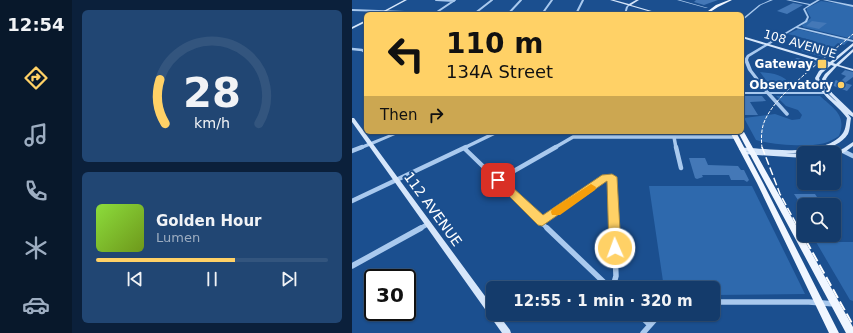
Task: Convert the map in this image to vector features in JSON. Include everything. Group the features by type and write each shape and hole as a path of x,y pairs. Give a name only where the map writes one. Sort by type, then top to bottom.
{"main road":[{"path":"384,12 406,0"},
{"path":"611,0 654,12"},
{"path":"615,0 658,12"},
{"path":"629,5 638,0"},
{"path":"702,12 707,8 724,0"},
{"path":"708,12 731,0"},
{"path":"353,27 364,22"},
{"name":"108 AVENUE","path":"744,38 853,68"},
{"path":"748,151 810,152 828,149 844,143 851,135 850,122 846,114 826,92 817,78 820,72 853,42"},
{"path":"853,50 824,77 826,92 853,116"},
{"name":"112 AVENUE","path":"352,119 486,304"},
{"path":"742,134 748,151 834,333"},
{"path":"734,135 748,151 851,333"},
{"path":"843,151 853,144"},
{"path":"748,151 797,155"},
{"name":"112 AVENUE","path":"498,321 507,333"}],"street":[{"path":"436,0 455,0"},
{"path":"437,12 455,0"},
{"path":"477,12 492,0"},
{"path":"510,12 521,0"},
{"path":"543,12 552,0"},
{"path":"577,12 583,0"},
{"path":"678,0 707,8"},
{"path":"744,18 760,5 772,0"},
{"path":"787,0 810,5"},
{"path":"787,114 766,91 750,70 746,60 748,56 807,19 808,16 804,9 819,0"},
{"path":"824,0 853,5"},
{"path":"626,12 629,5"},
{"path":"352,10 384,12"},
{"path":"796,27 853,42"},
{"path":"352,49 364,52"},
{"path":"744,89 826,92"},
{"path":"744,93 766,91"},
{"path":"352,151 395,134"},
{"path":"352,201 493,134"},
{"path":"498,180 574,134 642,137 734,135"},
{"path":"674,137 681,168"},
{"path":"464,148 603,281"},
{"path":"843,151 853,156"},
{"path":"542,222 605,178 612,177 616,276 615,281"},
{"path":"352,266 428,224"},
{"path":"720,302 835,304"},
{"path":"646,321 650,325"},
{"path":"643,333 654,321"}],"shaded area":[{"path":"821,1 853,6 853,39 803,27 802,25 811,18 807,8"},
{"path":"798,29 848,41 844,45 838,43 823,57 801,51 814,41 788,34"},
{"path":"760,72 781,76 791,85 770,86"},
{"path":"776,96 820,96 838,113 841,123 839,136 828,142 813,145 782,144 756,140 744,118 775,114 792,120 800,119 802,115 798,110 786,106"},
{"path":"649,186 752,186 805,294 720,295 720,281 663,281"},
{"path":"816,242 853,242 853,301 850,300"}],"building":[{"path":"696,0 718,0 704,5 694,2"},
{"path":"793,3 803,5 787,14 777,11"},
{"path":"812,21 827,23 819,29 806,26"},
{"path":"797,58 816,63 805,70 797,69 793,65 797,62 793,60"},
{"path":"845,70 853,72 853,77 845,83 852,85 847,91 831,85 836,80 840,82 846,76 841,74"},
{"path":"744,96 762,96 766,101 750,102 758,115 745,115"},
{"path":"689,158 705,158 708,165 738,166 741,170 744,170 749,180 747,182 744,180 731,180 729,175 702,175 703,177 697,179 695,178"},
{"path":"794,194 815,194 818,198 797,198"}],"railway":[{"path":"762,147 763,125 772,108 793,85 853,34"},
{"path":"762,147 780,194 797,225"},
{"path":"807,242 853,325"}],"slow traffic":[{"path":"556,212 591,187"}],"place":[{"name":"Gateway","path":"822,64"},
{"name":"Observatory","path":"841,85"}],"route":[{"path":"498,180 542,222 605,178 612,177 615,248"}]}
